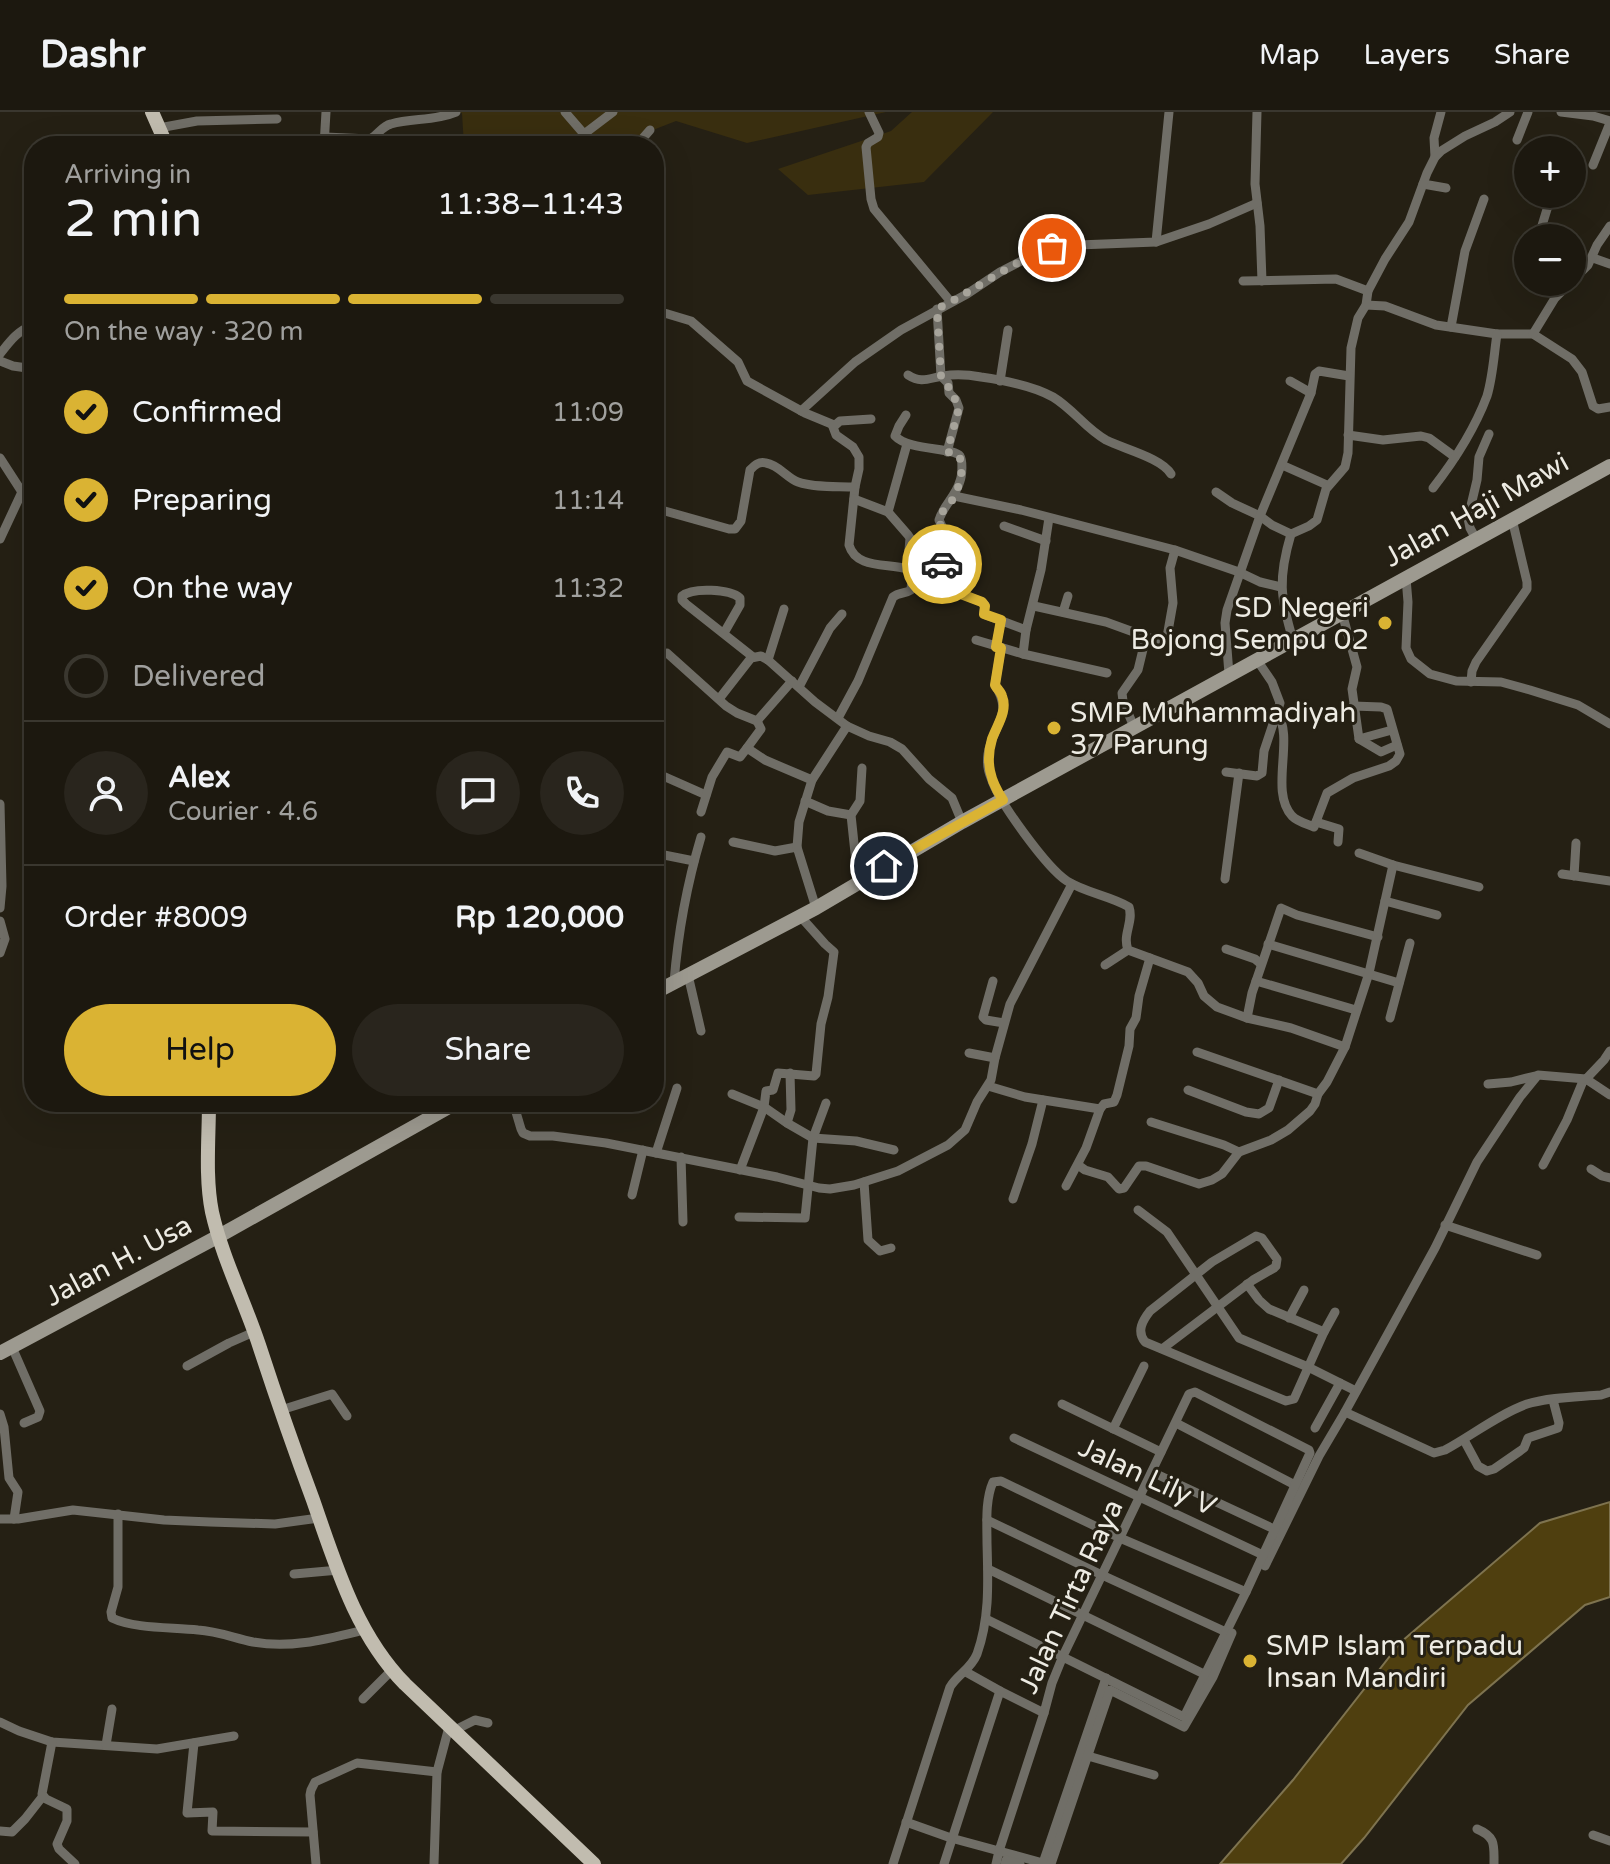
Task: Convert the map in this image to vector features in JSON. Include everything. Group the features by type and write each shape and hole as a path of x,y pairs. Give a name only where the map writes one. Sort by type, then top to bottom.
{"main road":[{"path":"152,112 163,136"},
{"path":"209,1112 209,1188 219,1236 319,1518 364,1630 392,1670 594,1864"}],"street":[{"path":"324,136 326,112"},
{"path":"376,136 390,124 456,112"},
{"path":"565,112 585,134 613,112"},
{"path":"869,112 879,133 866,147 874,209 951,302"},
{"path":"1156,242 1169,112"},
{"path":"1257,112 1257,203 1262,281"},
{"path":"1435,157 1434,138 1441,112"},
{"path":"1293,640 1281,587 1285,553 1291,534 1317,520 1327,485 1345,467 1351,348 1368,291 1409,222 1435,157 1465,136 1510,112"},
{"path":"1519,136 1528,112"},
{"path":"1561,112 1593,116 1610,122 1593,165"},
{"path":"159,128 197,121 277,119"},
{"path":"645,136 650,130"},
{"path":"1423,184 1446,188"},
{"path":"1451,327 1465,251 1484,199"},
{"path":"801,411 855,362 901,330 1037,253 1052,248 1156,242 1257,203"},
{"path":"1586,266 1610,226"},
{"path":"1593,258 1610,264"},
{"path":"1243,281 1336,279 1368,291"},
{"path":"1533,334 1557,296"},
{"path":"1366,305 1385,306 1429,324 1497,334 1533,334 1572,359 1582,372 1593,406 1598,409 1610,407"},
{"path":"937,309 941,376 948,383 949,393 959,408 947,452"},
{"path":"664,313 691,321 738,362 747,381 801,411 834,425"},
{"path":"0,354 24,329"},
{"path":"1000,381 1008,330"},
{"path":"1433,488 1455,457 1487,394 1497,334"},
{"path":"0,361 24,368"},
{"path":"1229,674 1226,616 1239,572 1311,393 1315,374 1318,371 1349,376"},
{"path":"908,375 920,381 941,376 978,376 1039,391 1053,397 1093,432 1164,465 1171,474"},
{"path":"1290,381 1311,393"},
{"path":"906,415 895,436 898,440 958,454 961,460 961,478 939,523 949,547 937,585"},
{"path":"834,425 840,421 871,419"},
{"path":"834,425 836,435 853,447 859,457 849,545 851,553 860,560 908,570 982,602 984,614 1026,630"},
{"path":"1476,539 1468,518 1479,457 1489,434"},
{"path":"1348,435 1383,440 1421,436 1429,438 1455,457"},
{"path":"888,512 907,444"},
{"path":"0,458 22,492 0,539"},
{"path":"664,511 735,529 741,521 750,470 755,464 763,462 804,484 855,487"},
{"path":"1282,465 1327,485"},
{"name":"Jalan Haji Mawi","path":"664,988 816,908 962,822 1610,466"},
{"path":"1216,492 1291,534"},
{"path":"954,496 1175,550 1281,587"},
{"path":"838,718 858,681 893,597 911,590 912,577 908,570 910,538 888,512 854,499"},
{"path":"1023,654 1049,518"},
{"path":"1471,682 1476,662 1527,589 1512,519"},
{"path":"1004,526 1046,541"},
{"path":"1034,606 1106,622 1163,640 1168,635 1173,603 1170,568 1175,550"},
{"path":"1406,578 1405,643 1415,663 1430,674 1456,681 1501,682 1530,690 1578,705 1610,724"},
{"path":"724,633 740,605 738,595 690,591 682,596 686,604 753,657"},
{"path":"1063,612 1068,596"},
{"path":"768,660 784,609"},
{"path":"1342,613 1357,667 1352,689 1359,739 1381,752 1397,745"},
{"path":"757,721 796,684 842,614"},
{"path":"1001,620 995,685 1002,696 1004,711 988,756 991,779 1057,874 1072,884 1129,907 1131,918 1125,939 1128,950"},
{"path":"1134,727 1122,693 1138,670 1146,637"},
{"path":"976,640 1107,673"},
{"path":"667,653 737,713 757,721 761,729 740,757 727,752 712,777 701,812"},
{"path":"719,699 753,657 761,656 847,726 902,749 929,779 952,798 962,822"},
{"path":"1226,772 1260,775 1264,751 1280,703 1272,682 1257,660"},
{"path":"1277,712 1283,725 1283,792 1288,809 1296,819 1314,827 1327,793 1353,778 1389,766 1400,753 1388,711 1384,708 1353,706"},
{"path":"816,908 797,847 799,822 812,780 847,726"},
{"path":"1359,739 1392,730"},
{"path":"747,748 765,760 812,780"},
{"path":"858,881 851,815 860,801 862,768"},
{"path":"1225,879 1239,773"},
{"path":"664,776 706,795"},
{"path":"805,801 828,811 851,815"},
{"path":"0,804 0,908"},
{"path":"1316,822 1339,829 1338,842"},
{"path":"674,982 680,929 701,837"},
{"path":"733,842 775,851 797,847"},
{"path":"1574,876 1576,843"},
{"path":"1359,853 1479,887"},
{"path":"664,855 694,861"},
{"path":"1078,1165 1108,1177 1119,1189 1124,1188 1139,1166 1199,1184 1222,1174 1239,1152 1271,1140 1310,1111 1345,1047 1369,973 1393,865"},
{"path":"1562,874 1610,881"},
{"path":"516,1112 523,1133 530,1136 606,1143 777,1177 807,1186 830,1189 864,1182 906,1167 956,1140 965,1130 993,1073 1010,1004 1072,884"},
{"path":"1385,901 1437,915"},
{"path":"1247,1018 1261,964 1281,908 1378,937"},
{"path":"740,1170 764,1107 766,1091 773,1090 778,1073 816,1074 821,1024 835,958 834,952 800,916"},
{"path":"0,921 5,939 0,953"},
{"path":"1390,1018 1410,943"},
{"path":"1268,944 1399,983"},
{"path":"1226,949 1261,964"},
{"path":"1128,950 1188,972 1204,996 1217,1007 1345,1047"},
{"path":"1105,965 1128,950"},
{"path":"1066,1186 1078,1165 1100,1109 1104,1104 1114,1102 1117,1095 1130,1029 1136,1018 1140,988 1150,958"},
{"path":"688,975 701,1031"},
{"path":"993,981 983,1017 1004,1023"},
{"path":"1256,981 1356,1010"},
{"path":"1197,1052 1318,1094"},
{"path":"969,1053 995,1058"},
{"path":"1543,1165 1567,1120 1581,1083 1608,1058"},
{"path":"787,1123 791,1110 790,1073"},
{"path":"1051,1864 1110,1690 1184,1727 1213,1677 1301,1489 1435,1248 1477,1162 1538,1075"},
{"path":"1488,1084 1538,1075 1586,1079 1610,1095"},
{"path":"1188,1090 1259,1114 1269,1108 1279,1080"},
{"path":"988,1086 1043,1100 1100,1109"},
{"path":"656,1153 677,1088"},
{"path":"732,1094 764,1107 813,1138 856,1141 894,1150"},
{"path":"1013,1199 1043,1100"},
{"path":"739,1217 804,1218 813,1138 826,1103"},
{"path":"219,1236 440,1112"},
{"path":"1151,1122 1239,1152"},
{"path":"632,1195 643,1150"},
{"path":"681,1157 683,1222"},
{"path":"1591,1169 1610,1178"},
{"path":"864,1182 868,1240 880,1251 891,1248"},
{"path":"1138,1210 1167,1232 1239,1338 1356,1391"},
{"path":"1445,1225 1537,1255"},
{"name":"Jalan H. Usa","path":"6,1350 219,1236"},
{"path":"1162,1349 1247,1284 1276,1266 1277,1259 1259,1236 1251,1237 1212,1262 1150,1311 1141,1325 1141,1337 1145,1342 1286,1401 1294,1399 1335,1312"},
{"path":"1247,1284 1265,1306 1324,1332"},
{"path":"1289,1318 1304,1290"},
{"path":"187,1366 254,1332"},
{"path":"6,1350 40,1411 38,1417 24,1423"},
{"path":"1113,1429 1144,1366"},
{"path":"1315,1428 1340,1383"},
{"name":"Jalan Tirta Raya","path":"944,1864 1000,1691 1044,1713 1063,1656 1189,1394 1195,1392 1309,1450 1295,1485"},
{"path":"1345,1412 1434,1453 1464,1440 1509,1412 1535,1402 1610,1392"},
{"path":"281,1410 332,1394 347,1416"},
{"path":"1464,1440 1478,1466 1487,1471 1494,1469 1524,1448 1528,1438 1558,1428 1553,1400"},
{"path":"1062,1404 1161,1452"},
{"path":"0,1414 9,1478 18,1492 14,1519"},
{"path":"986,1619 1184,1717 1295,1485 1176,1423"},
{"name":"Jalan Lily V","path":"1014,1438 1263,1555"},
{"path":"1152,1472 1274,1529"},
{"path":"893,1864 950,1687 966,1672 976,1656 986,1619 987,1520 994,1481 999,1480 1120,1538 1246,1592"},
{"path":"0,1519 73,1510 164,1520 275,1524 319,1518"},
{"path":"118,1514 118,1587 111,1612 116,1621 203,1630 255,1642 289,1645 364,1630"},
{"path":"987,1520 1226,1632"},
{"path":"988,1569 1204,1674"},
{"path":"294,1574 339,1570"},
{"path":"363,1699 392,1670"},
{"path":"966,1672 1000,1691"},
{"path":"906,1822 951,1838 1043,1863 1106,1678"},
{"path":"106,1745 112,1709"},
{"path":"996,1864 1044,1713"},
{"path":"434,1864 437,1772 451,1729 475,1720 488,1723"},
{"path":"0,1722 52,1742 157,1749 234,1736"},
{"path":"0,1831 12,1832 43,1796 52,1742"},
{"path":"194,1743 187,1813 213,1812 212,1831 313,1832"},
{"path":"1088,1756 1154,1775"},
{"path":"316,1864 311,1790 315,1782 357,1763 437,1772"},
{"path":"43,1796 67,1809 67,1821 57,1844 75,1864"},
{"path":"1477,1829 1486,1832 1493,1841 1494,1864"},
{"path":"1593,1835 1610,1841"},
{"path":"1005,1864 1006,1860 1020,1864"}],"shaded area":[{"path":"458,112 886,112 747,143 676,121 638,136 463,136 462,113"},
{"path":"912,112 993,112 924,182 808,195 778,169 891,131"},
{"path":"1610,1502 1610,1597 1585,1605 1468,1705 1341,1864 1220,1864 1293,1780 1401,1642 1540,1523"}],"way so far":[{"path":"942,564 949,541 939,523 941,513 954,496 960,480 961,460 958,454 947,452 959,408 949,393 948,383 941,376 937,309 1000,272 1052,248"}],"place":[{"name":"SD Negeri Bojong Sempu 02","path":"1385,623"},
{"name":"SMP Muhammadiyah 37 Parung","path":"1054,728"},
{"name":"SMP Islam Terpadu Insan Mandiri","path":"1250,1661"}],"route":[{"path":"884,866 1003,800 991,779 988,756 1004,711 1002,696 995,685 1001,648 996,647 1001,620 984,614 982,602 937,585 942,564"}]}
